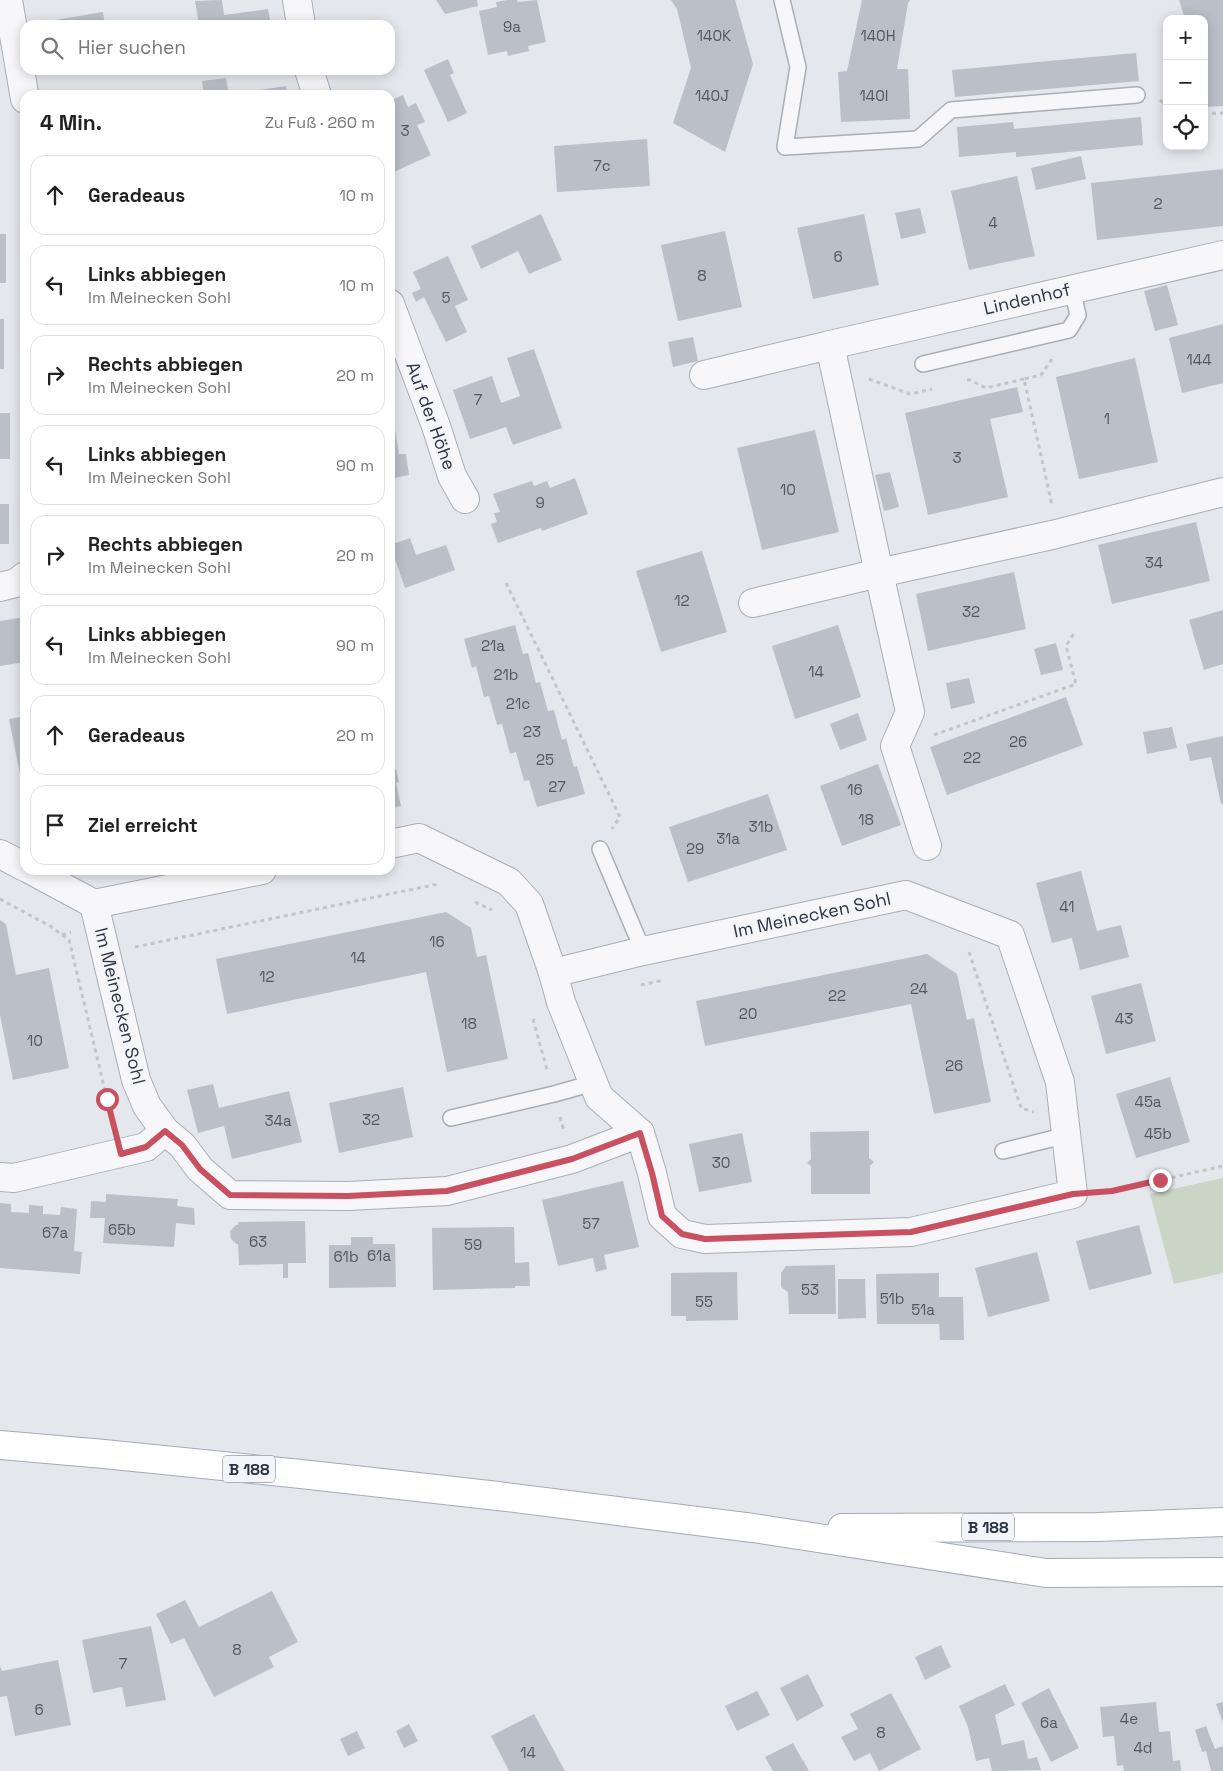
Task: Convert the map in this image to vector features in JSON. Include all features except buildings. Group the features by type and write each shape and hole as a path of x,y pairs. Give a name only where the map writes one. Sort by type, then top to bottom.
{"main road":[{"name":"B 188","path":"0,1445 301,1474 752,1528 1046,1572 1223,1572"},
{"name":"B 188","path":"752,1528 1098,1527 1223,1522"}],"street":[{"path":"8,0 20,70"},
{"path":"297,0 300,20"},
{"path":"21,75 23,90"},
{"path":"311,75 315,90"},
{"name":"Lindenhof","path":"704,375 1223,255"},
{"name":"Auf der Höhe","path":"395,317 436,426 452,476 465,499"},
{"path":"830,345 910,712 894,746 927,846"},
{"path":"753,603 879,573 1055,539 1223,492"},
{"path":"0,587 16,583 20,580"},
{"path":"395,843 419,838 508,882 529,904 561,1002 599,1097 640,1133 662,1216 682,1234 705,1239 911,1232 1073,1194"},
{"path":"0,854 20,864"},
{"name":"Im Meinecken Sohl","path":"39,875 94,904 237,875"},
{"name":"Im Meinecken Sohl","path":"553,973 643,951 906,895 1010,935 1060,1082 1073,1194"},
{"name":"Im Meinecken Sohl","path":"94,904 136,1080 147,1106 165,1131 182,1145 200,1169 230,1195 348,1196 447,1191 572,1159 640,1133"},
{"path":"0,1177 14,1178 121,1154 146,1147 165,1131"}],"lane":[{"path":"782,0 798,68 785,147 918,139 951,110 1137,95"},
{"path":"923,364 1069,330 1078,315 1072,289"},
{"path":"600,849 643,951"},
{"path":"451,1118 593,1083"},
{"path":"1003,1151 1066,1129"}],"path":[{"path":"1208,114 1223,113"},
{"path":"1055,539 1024,379 1041,376 1069,330"},
{"path":"506,584 620,817 600,849"},
{"path":"895,748 1076,684 1066,646 1074,633"},
{"path":"62,934 77,930 105,949 119,950 438,884 447,888"},
{"path":"0,899 50,926 69,940 121,1154"},
{"path":"472,900 497,913"},
{"path":"968,948 1021,1108 1066,1129"},
{"path":"639,986 668,979"},
{"path":"561,1002 530,1008 572,1159"},
{"path":"1073,1194 1112,1191 1223,1166"}],"green space":[{"path":"1223,1178 1223,1273 1174,1284 1150,1194"}],"route":[{"path":"107,1099 121,1154 146,1147 165,1131 182,1145 200,1169 230,1195 348,1196 447,1191 572,1159 640,1133 662,1216 682,1234 705,1239 911,1232 1073,1194 1112,1191 1160,1180"}]}
